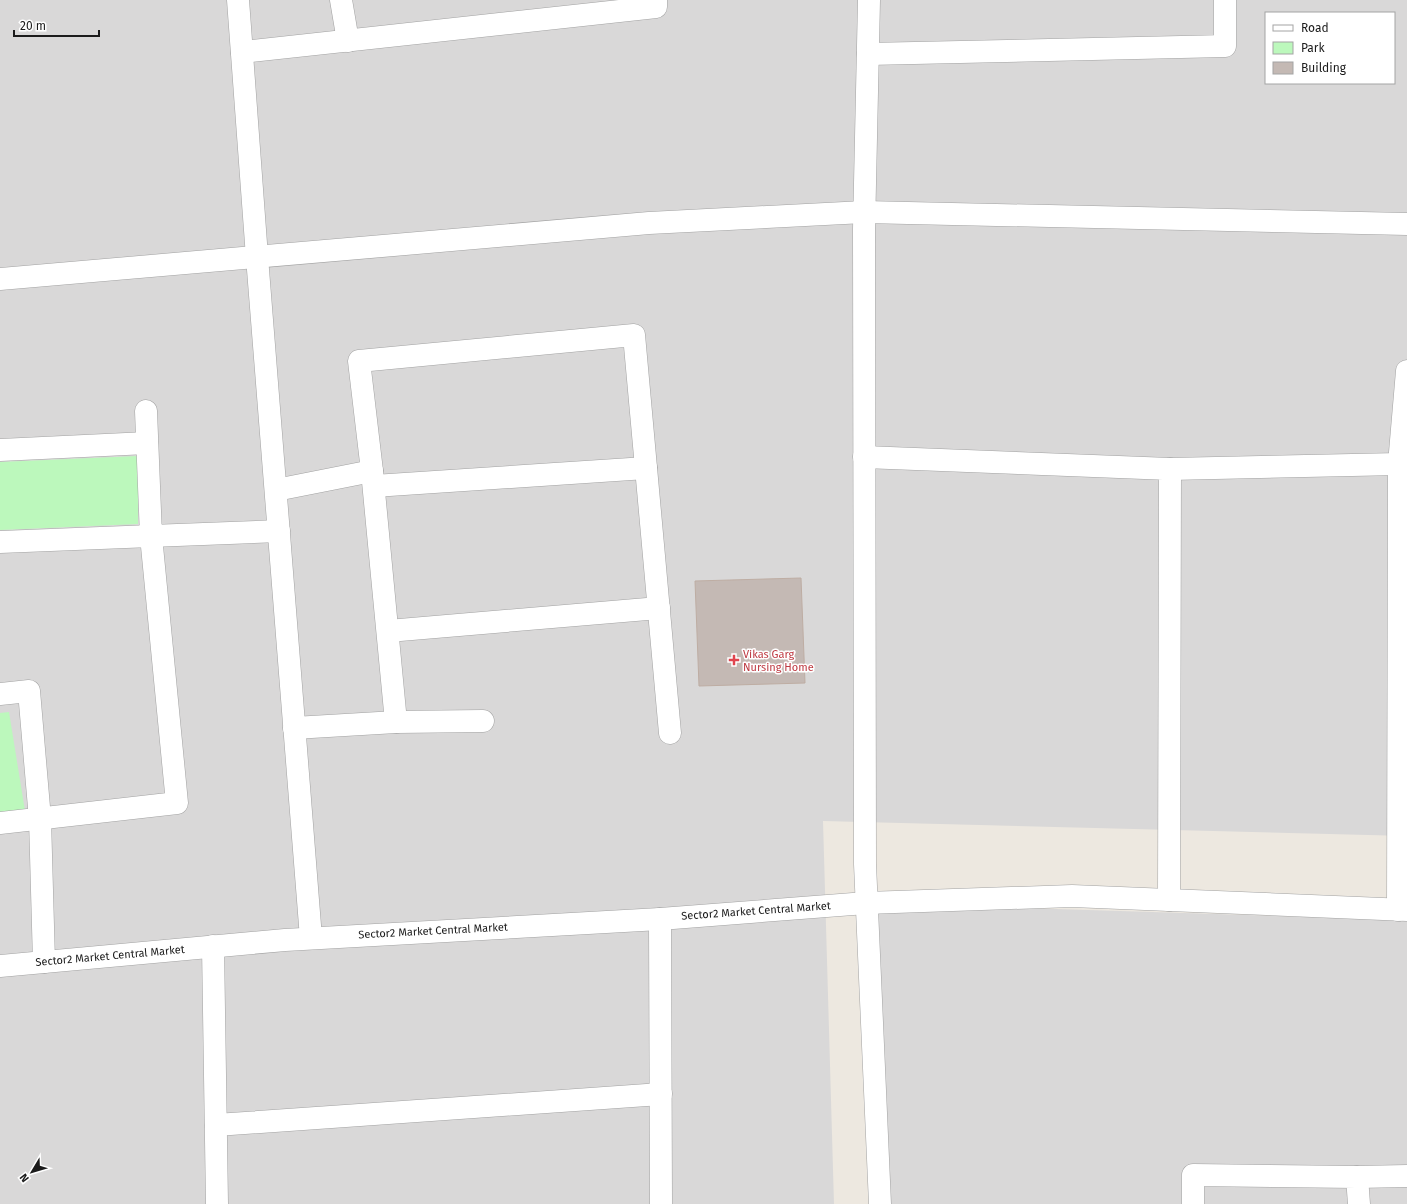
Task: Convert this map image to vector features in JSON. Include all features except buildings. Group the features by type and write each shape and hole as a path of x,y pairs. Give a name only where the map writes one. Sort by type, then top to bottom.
{"street":[{"path":"238,0 256,257 311,938"},
{"path":"341,0 348,41"},
{"path":"242,52 656,7 656,0"},
{"path":"869,0 864,212 865,864 880,1204"},
{"path":"868,54 1226,46 1226,0"},
{"path":"0,279 648,223 864,212 1407,224"},
{"path":"396,722 373,478 359,360 634,335 670,733"},
{"path":"1403,910 1403,464 1407,371"},
{"path":"0,823 176,802 151,536 146,411"},
{"path":"0,450 147,443"},
{"path":"864,457 1170,470 1403,464"},
{"path":"276,490 373,478 646,468"},
{"path":"1169,900 1170,470"},
{"path":"0,542 279,532"},
{"path":"388,631 658,608"},
{"path":"0,694 29,691 40,819 44,962"},
{"path":"294,728 396,722 483,721"},
{"name":"Sector2 Market Central Market","path":"0,966 311,938 660,919 866,903 1072,896 1403,910"},
{"path":"660,919 661,1204"},
{"path":"213,946 217,1204"},
{"path":"216,1125 661,1094"},
{"path":"1193,1204 1193,1176 1407,1176"},
{"path":"1357,1177 1359,1204"}],"shaded area":[{"path":"0,0 1407,0 1407,836 823,821 834,1204 0,1204"},
{"path":"866,903 1407,920 1407,1204 878,1204"}],"green space":[{"path":"138,456 138,524 0,530 0,462"},
{"path":"9,712 25,811 0,812 0,713"}],"place":[{"name":"Vikas Garg Nursing Home","path":"734,660"}]}
